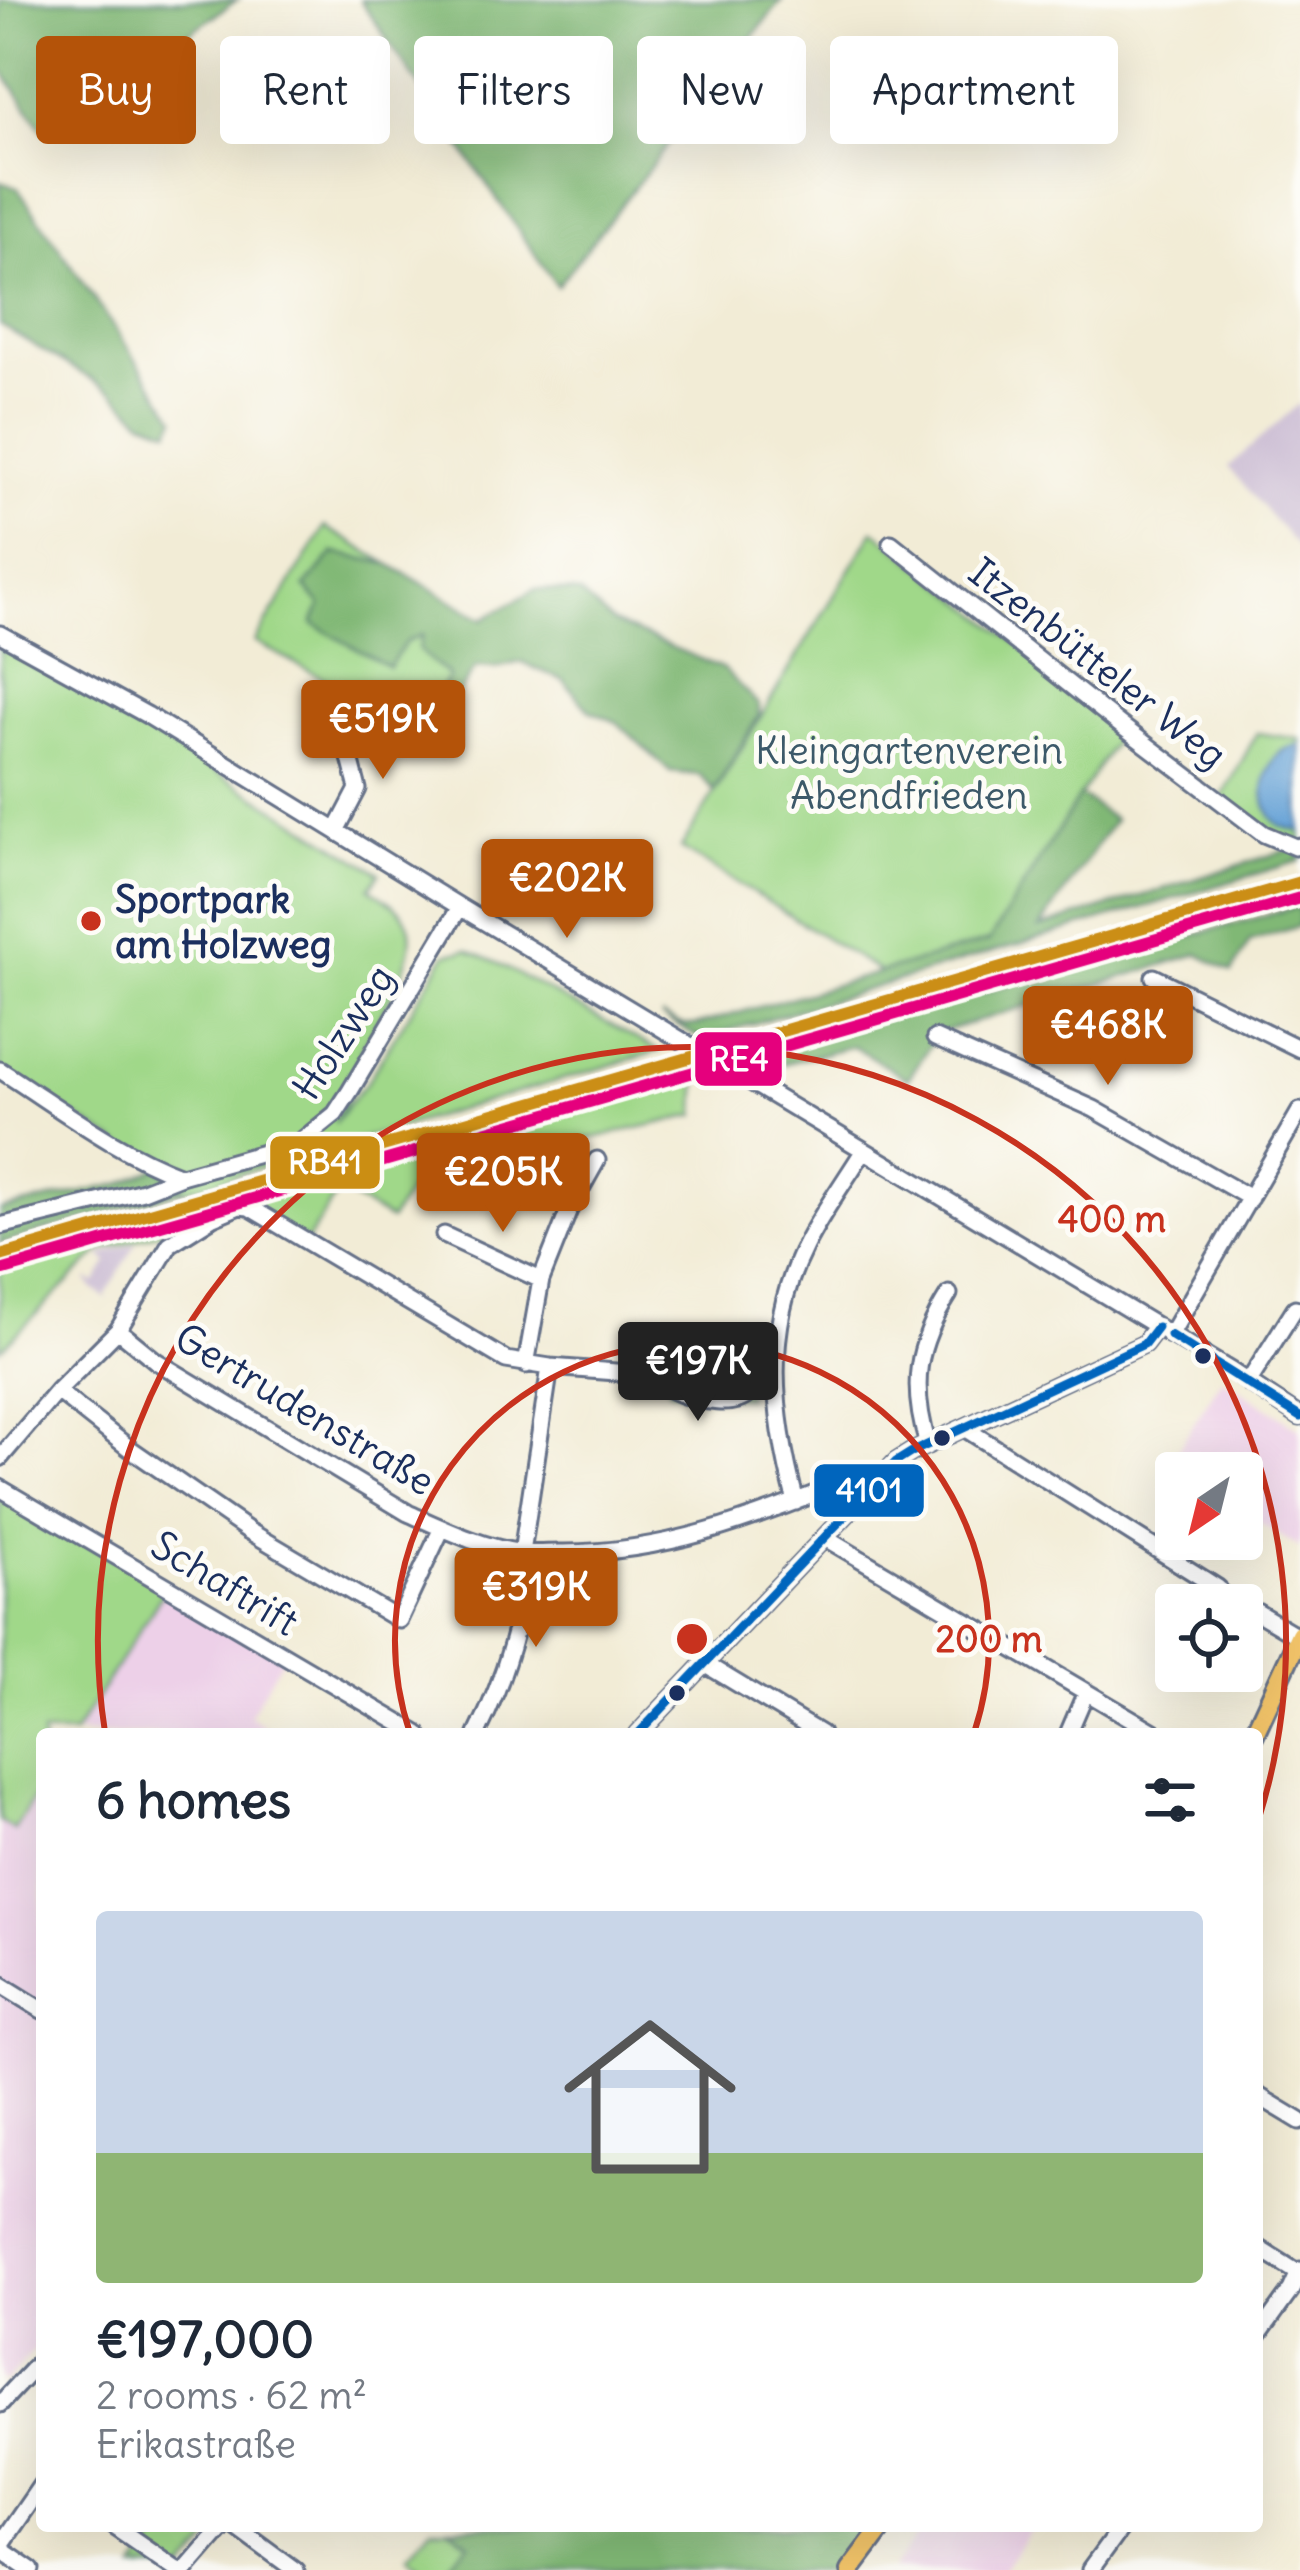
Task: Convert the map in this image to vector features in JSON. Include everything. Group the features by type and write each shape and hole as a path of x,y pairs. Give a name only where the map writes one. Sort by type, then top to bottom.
{"main road":[{"path":"1257,1728 1299,1635"},
{"path":"850,2570 878,2532"}],"street":[{"name":"Itzenbütteler Weg","path":"891,543 1264,834 1300,846"},
{"path":"0,634 103,689 1300,1417"},
{"path":"336,831 358,789 341,723"},
{"name":"Holzweg","path":"0,1226 143,1191 182,1175 299,1143 335,1114 460,907"},
{"path":"1154,977 1300,1049"},
{"path":"935,1038 1094,1109 1250,1198"},
{"path":"0,1070 117,1144 182,1175"},
{"path":"644,1728 896,1462 1164,1331 1300,1111"},
{"path":"796,1502 782,1449 775,1345 784,1300 804,1247 864,1150"},
{"path":"526,1365 541,1280 569,1210 597,1160"},
{"path":"0,1458 118,1330 170,1244 239,1206 506,1360 655,1375"},
{"path":"444,1235 541,1280"},
{"path":"928,1445 917,1397 918,1364 926,1337 950,1294"},
{"path":"1248,1383 1294,1308"},
{"name":"Gertrudenstraße","path":"118,1330 156,1361 408,1513 522,1553 647,1547 716,1531 865,1474 878,1481"},
{"path":"682,1351 731,1363 747,1372 753,1387 746,1397 730,1402 698,1399 662,1387 655,1375 659,1359 682,1351"},
{"path":"480,1728 501,1682 514,1634 550,1367"},
{"path":"753,1387 775,1386"},
{"path":"57,1391 129,1448 249,1531 399,1620 442,1528"},
{"path":"964,1428 1212,1584"},
{"name":"Schaftrift","path":"0,1488 408,1728"},
{"path":"825,1538 1147,1728"},
{"path":"1263,1615 1299,1635"},
{"path":"705,1664 810,1728"},
{"path":"1071,1728 1087,1692"},
{"path":"0,1984 36,2006"},
{"path":"1263,2099 1300,2121"},
{"path":"1263,2251 1300,2272 1263,2329"},
{"path":"0,2404 36,2366"},
{"path":"32,2570 0,2546 36,2492"},
{"path":"123,2532 182,2570 217,2532"},
{"path":"243,2532 295,2570"},
{"path":"1090,2570 1117,2532"}],"shaded area":[{"path":"1300,403 1300,547 1298,548 1228,467"},
{"path":"137,1242 105,1296 111,1302 86,1278 95,1283 108,1262 100,1256"},
{"path":"1222,1378 1300,1429 1300,1548 1263,1525 1263,1452 1176,1452"},
{"path":"167,1586 284,1656 249,1716 268,1728 78,1728"},
{"path":"36,1794 36,2348 5,2382 0,2379 0,1821 14,1829"},
{"path":"921,2532 1030,2532 1003,2570 893,2570"}],"green space":[{"path":"0,0 237,0 185,36 36,36 36,120 0,67"},
{"path":"360,0 782,0 754,36 637,36 637,144 669,144 557,286 459,144 613,144 613,36 414,36 414,78 390,44 390,36 385,36"},
{"path":"0,182 18,188 176,418 170,430 143,420 113,392 0,325"},
{"path":"325,527 389,564 334,553 406,642 422,634 419,650 449,676 417,728 255,642"},
{"name":"Kleingartenverein Abendfrieden","path":"874,530 1123,727 989,941 882,973 681,848"},
{"path":"334,553 389,564 483,619 536,589 579,593 613,623 722,668 759,705 759,716 714,791 700,775 670,772 617,722 590,711 563,680 521,662 476,667 448,709 434,701 449,676 419,650 422,635 406,642 389,667 313,624 321,605 305,587"},
{"path":"0,646 90,694 380,873 370,888 406,919 410,949 397,986 360,1051 370,1058 334,1123 366,1083 446,954 467,950 497,963 659,1051 185,1190 158,1167 0,1070"},
{"path":"1257,733 1300,739 1300,745 1282,751 1264,795 1276,820 1300,831 1300,846 1221,800"},
{"path":"1080,795 1114,820 1040,928 1300,846 1300,861 701,1039 661,1016 696,1025 989,941"},
{"path":"1300,906 1300,926 1250,941 1232,972 1198,954 938,1033 908,1079 853,1046 760,1074 735,1059"},
{"path":"698,1069 696,1115 418,1177 390,1220 339,1191 306,1242 239,1206 100,1251 0,1350 0,1270"},
{"path":"158,1167 185,1190 0,1244 0,1210 121,1184"},
{"path":"682,1351 747,1372 746,1397 671,1391 657,1366"},
{"path":"0,1488 167,1586 78,1728 36,1728 36,1795 14,1830 0,1821"},
{"path":"164,2532 218,2532 185,2570 136,2570"},
{"path":"425,2532 457,2532 471,2543 449,2570 430,2570 408,2553"},
{"path":"457,2532 866,2532 839,2570 449,2570 471,2543"}],"water":[{"path":"1300,745 1300,831 1273,818 1264,789 1274,759"}],"transit line":[{"name":"RB41","path":"0,1256 1300,882"},
{"name":"RE4","path":"4,1270 1300,898"},
{"name":"4101","path":"644,1728 896,1462 1144,1344 1157,1327"},
{"name":"4101","path":"1170,1335 1300,1417"}],"place":[{"name":"Sportpark am Holzweg","path":"91,921"}]}
